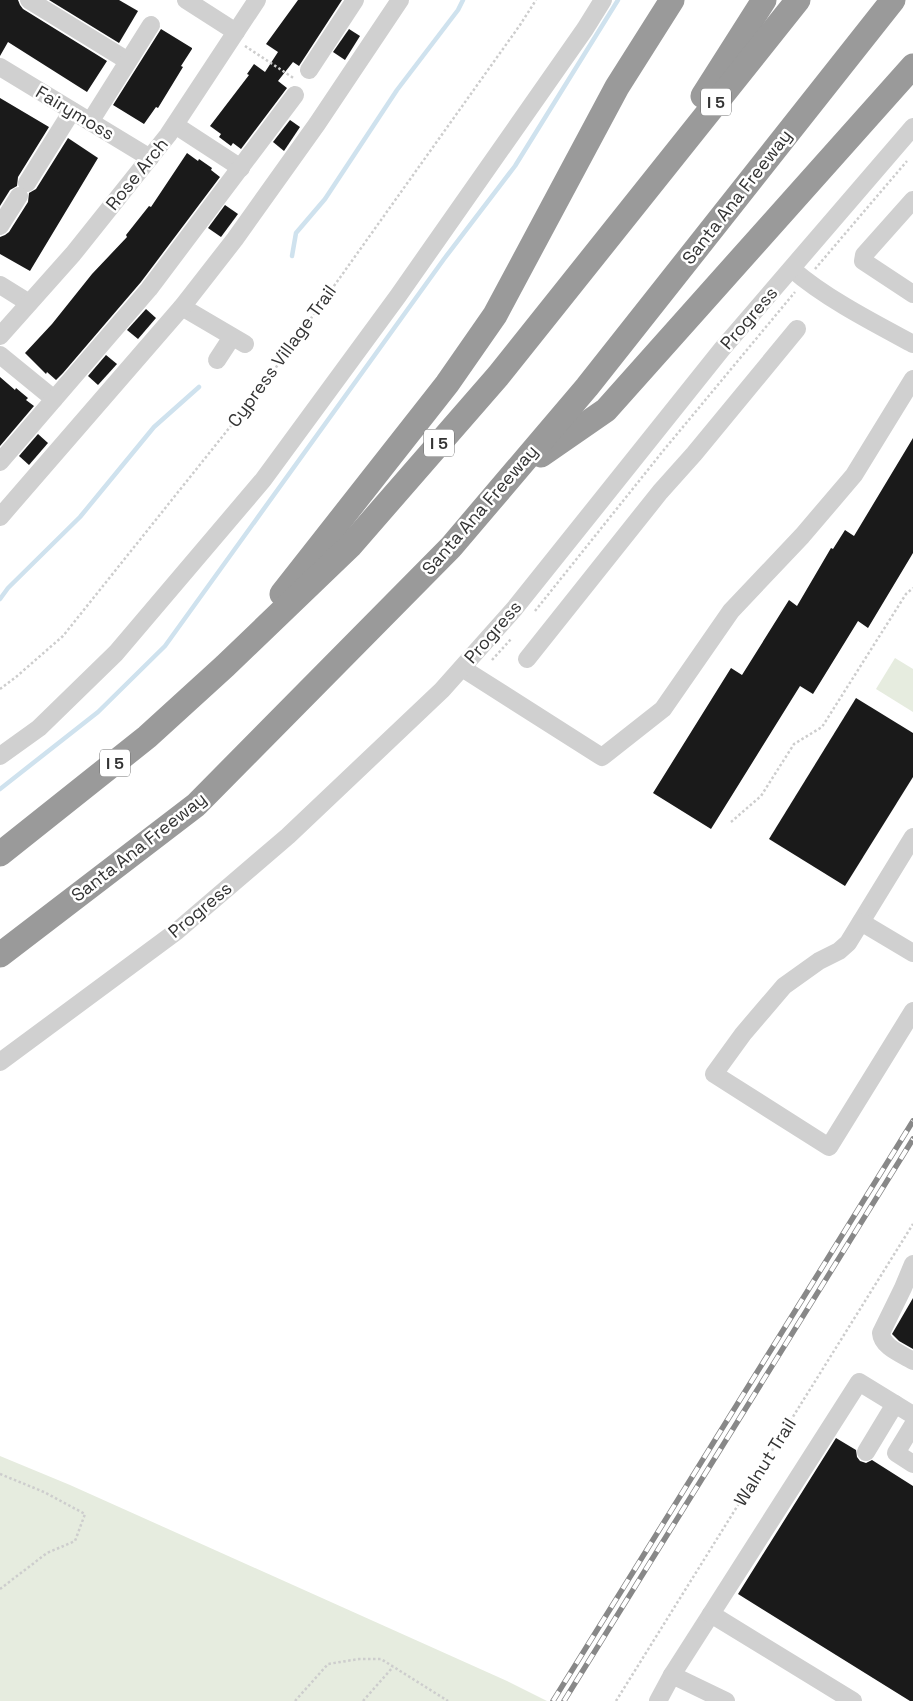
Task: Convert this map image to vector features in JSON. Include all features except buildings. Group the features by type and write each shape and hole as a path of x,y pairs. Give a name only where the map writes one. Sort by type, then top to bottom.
{"highway":[{"path":"225,666 447,384 495,315 617,87 672,0"},
{"path":"635,204 764,0"},
{"name":"I 5","path":"0,854 147,737 225,666 350,546 498,376 798,0"},
{"name":"Santa Ana Freeway","path":"0,955 196,805 451,547 587,388 893,1"},
{"path":"512,475 606,410 913,66"}],"street":[{"path":"29,0 128,61"},
{"path":"186,0 234,34"},
{"name":"Rose Arch","path":"0,336 72,254 150,158 175,125 257,0"},
{"path":"0,462 149,289 241,168 355,0"},
{"path":"0,517 182,307 235,239 317,124 400,0"},
{"path":"0,756 39,728 116,653 263,480 398,296 586,29 603,0"},
{"path":"90,122 151,25"},
{"name":"Fairymoss","path":"0,67 150,158"},
{"path":"0,226 72,111"},
{"path":"175,125 241,168"},
{"name":"Progress","path":"0,1062 176,931 288,836 442,690 515,608 722,349 913,127"},
{"path":"913,200 864,254 863,260 913,294"},
{"path":"792,269 805,280 876,325 913,344"},
{"path":"0,285 30,303"},
{"path":"182,307 238,340 217,360"},
{"path":"528,659 660,492 694,454 797,329"},
{"path":"0,355 54,399"},
{"path":"462,668 602,757 663,709 731,611 802,536 854,475 913,379"},
{"path":"913,837 848,943 839,951 819,961 784,986 743,1034 714,1074 829,1147 913,1011"},
{"path":"861,922 913,953"},
{"path":"913,1264 881,1333 881,1338 885,1343 913,1361"},
{"path":"658,1701 672,1675 859,1382 913,1415"},
{"path":"866,1452 895,1404"},
{"path":"913,1426 896,1454 913,1464"},
{"path":"711,1614 853,1701"},
{"path":"672,1675 726,1701"}],"path":[{"name":"Cypress Village Trail","path":"0,689 63,636 262,388 536,0"},
{"path":"234,34 301,82"},
{"path":"820,263 907,161"},
{"path":"663,451 798,289"},
{"path":"731,822 761,796 794,744 822,727 906,594 913,588"},
{"name":"Walnut Trail","path":"616,1701 913,1224"},
{"path":"0,1474 44,1492 85,1514 75,1540 47,1553 0,1588"},
{"path":"295,1701 328,1664 358,1659 381,1659 448,1701"},
{"path":"363,1701 393,1667"}],"shaded area":[{"path":"895,658 913,669 913,712 876,689"},
{"path":"0,1456 70,1485 507,1681 547,1701 0,1701"}],"waterway":[{"path":"292,256 296,233 325,199 397,90 458,10 463,0"},
{"path":"0,789 98,712 165,646 444,259 515,166 618,0"},
{"path":"0,599 8,588 80,517 154,427 199,387"}],"railway":[{"path":"553,1701 913,1121"},
{"path":"564,1701 913,1139"}]}
